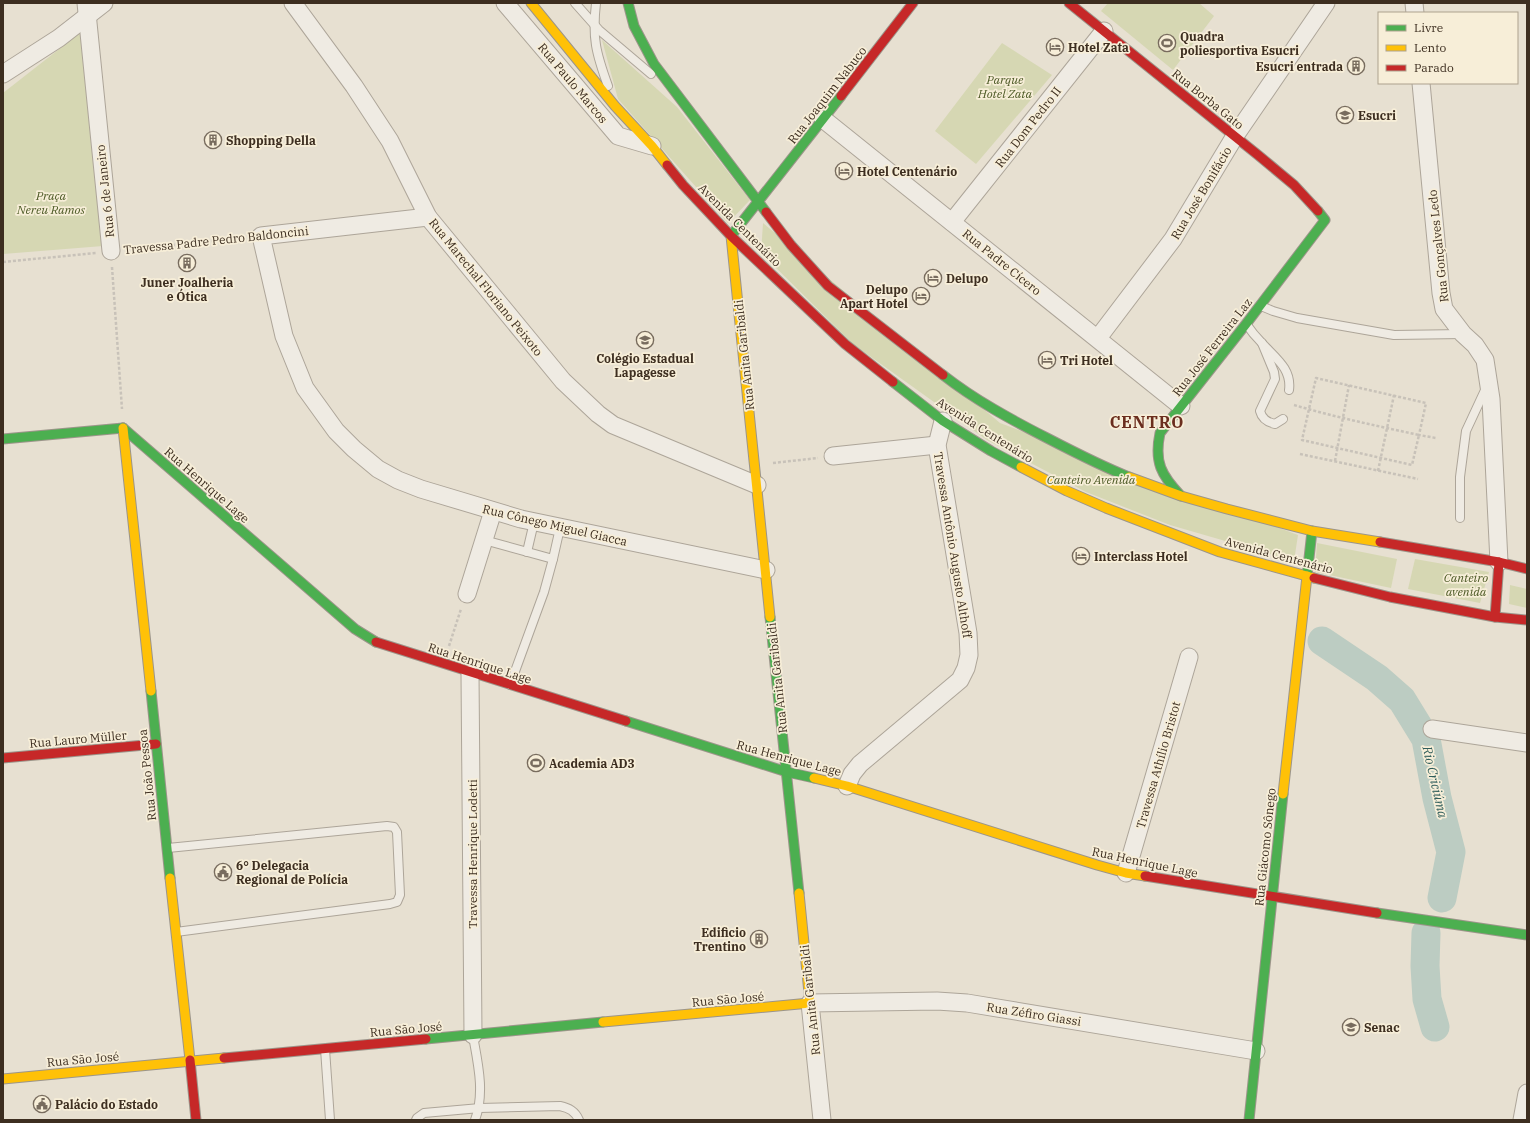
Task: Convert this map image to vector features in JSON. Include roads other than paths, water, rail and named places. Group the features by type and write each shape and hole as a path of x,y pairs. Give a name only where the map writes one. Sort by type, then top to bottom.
{"main road":[{"name":"Avenida Centenário","path":"531,3 615,106 731,236 845,344 943,421 1018,466 1067,491 1106,508 1220,552 1390,597 1495,617 1527,620"},
{"name":"Avenida Centenário","path":"628,3 634,26 654,64 687,110 791,245 828,286 965,392 1010,419 1074,452 1112,470 1181,496 1312,531 1499,562 1527,570"},
{"name":"Rua Joaquim Nabuco","path":"731,236 913,3"},
{"name":"Rua Borba Gato","path":"1069,3 1235,136 1317,208 1325,220"},
{"name":"Rua José Ferreira Laz","path":"1181,496 1168,483 1160,466 1156,451 1160,433 1260,306 1325,220"},
{"name":"Rua Anita Garibaldi","path":"731,236 810,1003"},
{"path":"3,439 123,428"},
{"name":"Rua Henrique Lage","path":"123,428 355,629 372,640 387,646 470,674 787,772 846,786 1097,866 1126,873 1527,935"},
{"name":"Rua João Pessoa","path":"123,428 196,1120"},
{"name":"Rua Giácomo Sônego","path":"1249,1120 1271,896 1312,531"},
{"path":"1495,617 1499,562"},
{"name":"Rua Lauro Müller","path":"3,758 156,744"},
{"name":"Rua São José","path":"3,1079 810,1003"}],"street":[{"path":"3,74 59,38 87,10 104,3"},
{"name":"Rua Marechal Floriano Peixoto","path":"293,3 354,86 390,141 428,217 563,381 598,414 613,425 641,438 757,485"},
{"name":"Rua Paulo Marcos","path":"505,3 618,136 652,146"},
{"name":"Rua José Bonifácio","path":"1098,338 1173,240 1235,136 1326,3"},
{"name":"Rua 6 de Janeiro","path":"87,10 111,251"},
{"name":"Rua Dom Pedro II","path":"952,222 1104,31"},
{"name":"Rua Gonçalves Ledo","path":"1422,84 1441,293 1444,309 1462,334 1475,345 1485,360 1489,382 1499,562"},
{"name":"Rua Padre Cícero","path":"823,119 1181,406"},
{"name":"Travessa Padre Pedro Baldoncini","path":"261,236 428,217"},
{"name":"Rua Cônego Miguel Giacca","path":"261,236 284,336 305,388 336,431 354,449 378,469 398,480 493,511 534,522 766,570"},
{"name":"Travessa Antônio Augusto Althoff","path":"846,786 852,774 860,764 960,680 966,668 969,655 968,633 937,445 943,421"},
{"path":"833,456 937,445"},
{"path":"467,594 493,511"},
{"name":"Travessa Athílio Bristot","path":"1126,873 1189,657"},
{"name":"Travessa Henrique Lodetti","path":"470,674 473,1035"},
{"path":"1432,729 1527,743"},
{"name":"Rua Zéfiro Giassi","path":"810,1003 936,1001 967,1003 1256,1051"},
{"name":"Rua Anita Garibaldi","path":"810,1003 822,1120"},
{"path":"1522,1120 1527,1093"}],"lane":[{"path":"575,3 599,30 634,59 687,110"},
{"path":"596,3 593,23 594,42 598,59 615,106"},
{"path":"1260,306 1296,318 1394,336 1462,334"},
{"path":"1246,324 1281,362 1288,374 1289,390"},
{"path":"1262,343 1274,372 1275,379 1260,411 1261,416 1267,422 1274,424 1283,418"},
{"path":"1460,518 1460,477 1466,431 1489,382"},
{"path":"527,552 534,522"},
{"path":"509,685 544,592 560,528"},
{"path":"484,540 553,559"},
{"path":"167,848 387,826 394,827 397,832 400,895 397,902 176,932"},
{"path":"473,1035 480,1079 480,1108 475,1120"},
{"path":"325,1049 330,1120"},
{"path":"416,1120 424,1113 480,1108 560,1106 569,1108 576,1114 579,1120"}],"waterway":[{"name":"Rio Criciúma","path":"1322,641 1377,678 1402,700 1426,739 1437,798 1451,852 1442,898"},
{"name":"Rio Criciúma","path":"1426,933 1425,966 1427,999 1435,1027"}],"place":[{"name":"Quadra poliesportiva Esucri","path":"1167,43"},
{"name":"Hotel Zata","path":"1055,47"},
{"name":"Esucri entrada","path":"1356,66"},
{"name":"Esucri","path":"1345,115"},
{"name":"Shopping Della","path":"213,140"},
{"name":"Hotel Centenário","path":"844,171"},
{"name":"Juner Joalheria e Ótica","path":"187,263"},
{"name":"Delupo","path":"933,278"},
{"name":"Delupo Apart Hotel","path":"921,296"},
{"name":"Colégio Estadual Lapagesse","path":"645,340"},
{"name":"Tri Hotel","path":"1047,360"},
{"name":"Interclass Hotel","path":"1081,556"},
{"name":"Academia AD3","path":"536,763"},
{"name":"6° Delegacia Regional de Polícia","path":"223,872"},
{"name":"Edificio Trentino","path":"759,939"},
{"name":"Senac","path":"1351,1027"},
{"name":"Palácio do Estado","path":"42,1104"}],"district":[{"name":"CENTRO","path":"1147,422"}],"park label":[{"name":"Parque Hotel Zata","path":"1005,86"},
{"name":"Praça Nereu Ramos","path":"51,202"},
{"name":"Canteiro Avenida","path":"1091,479"},
{"name":"Canteiro avenida","path":"1466,584"}]}
